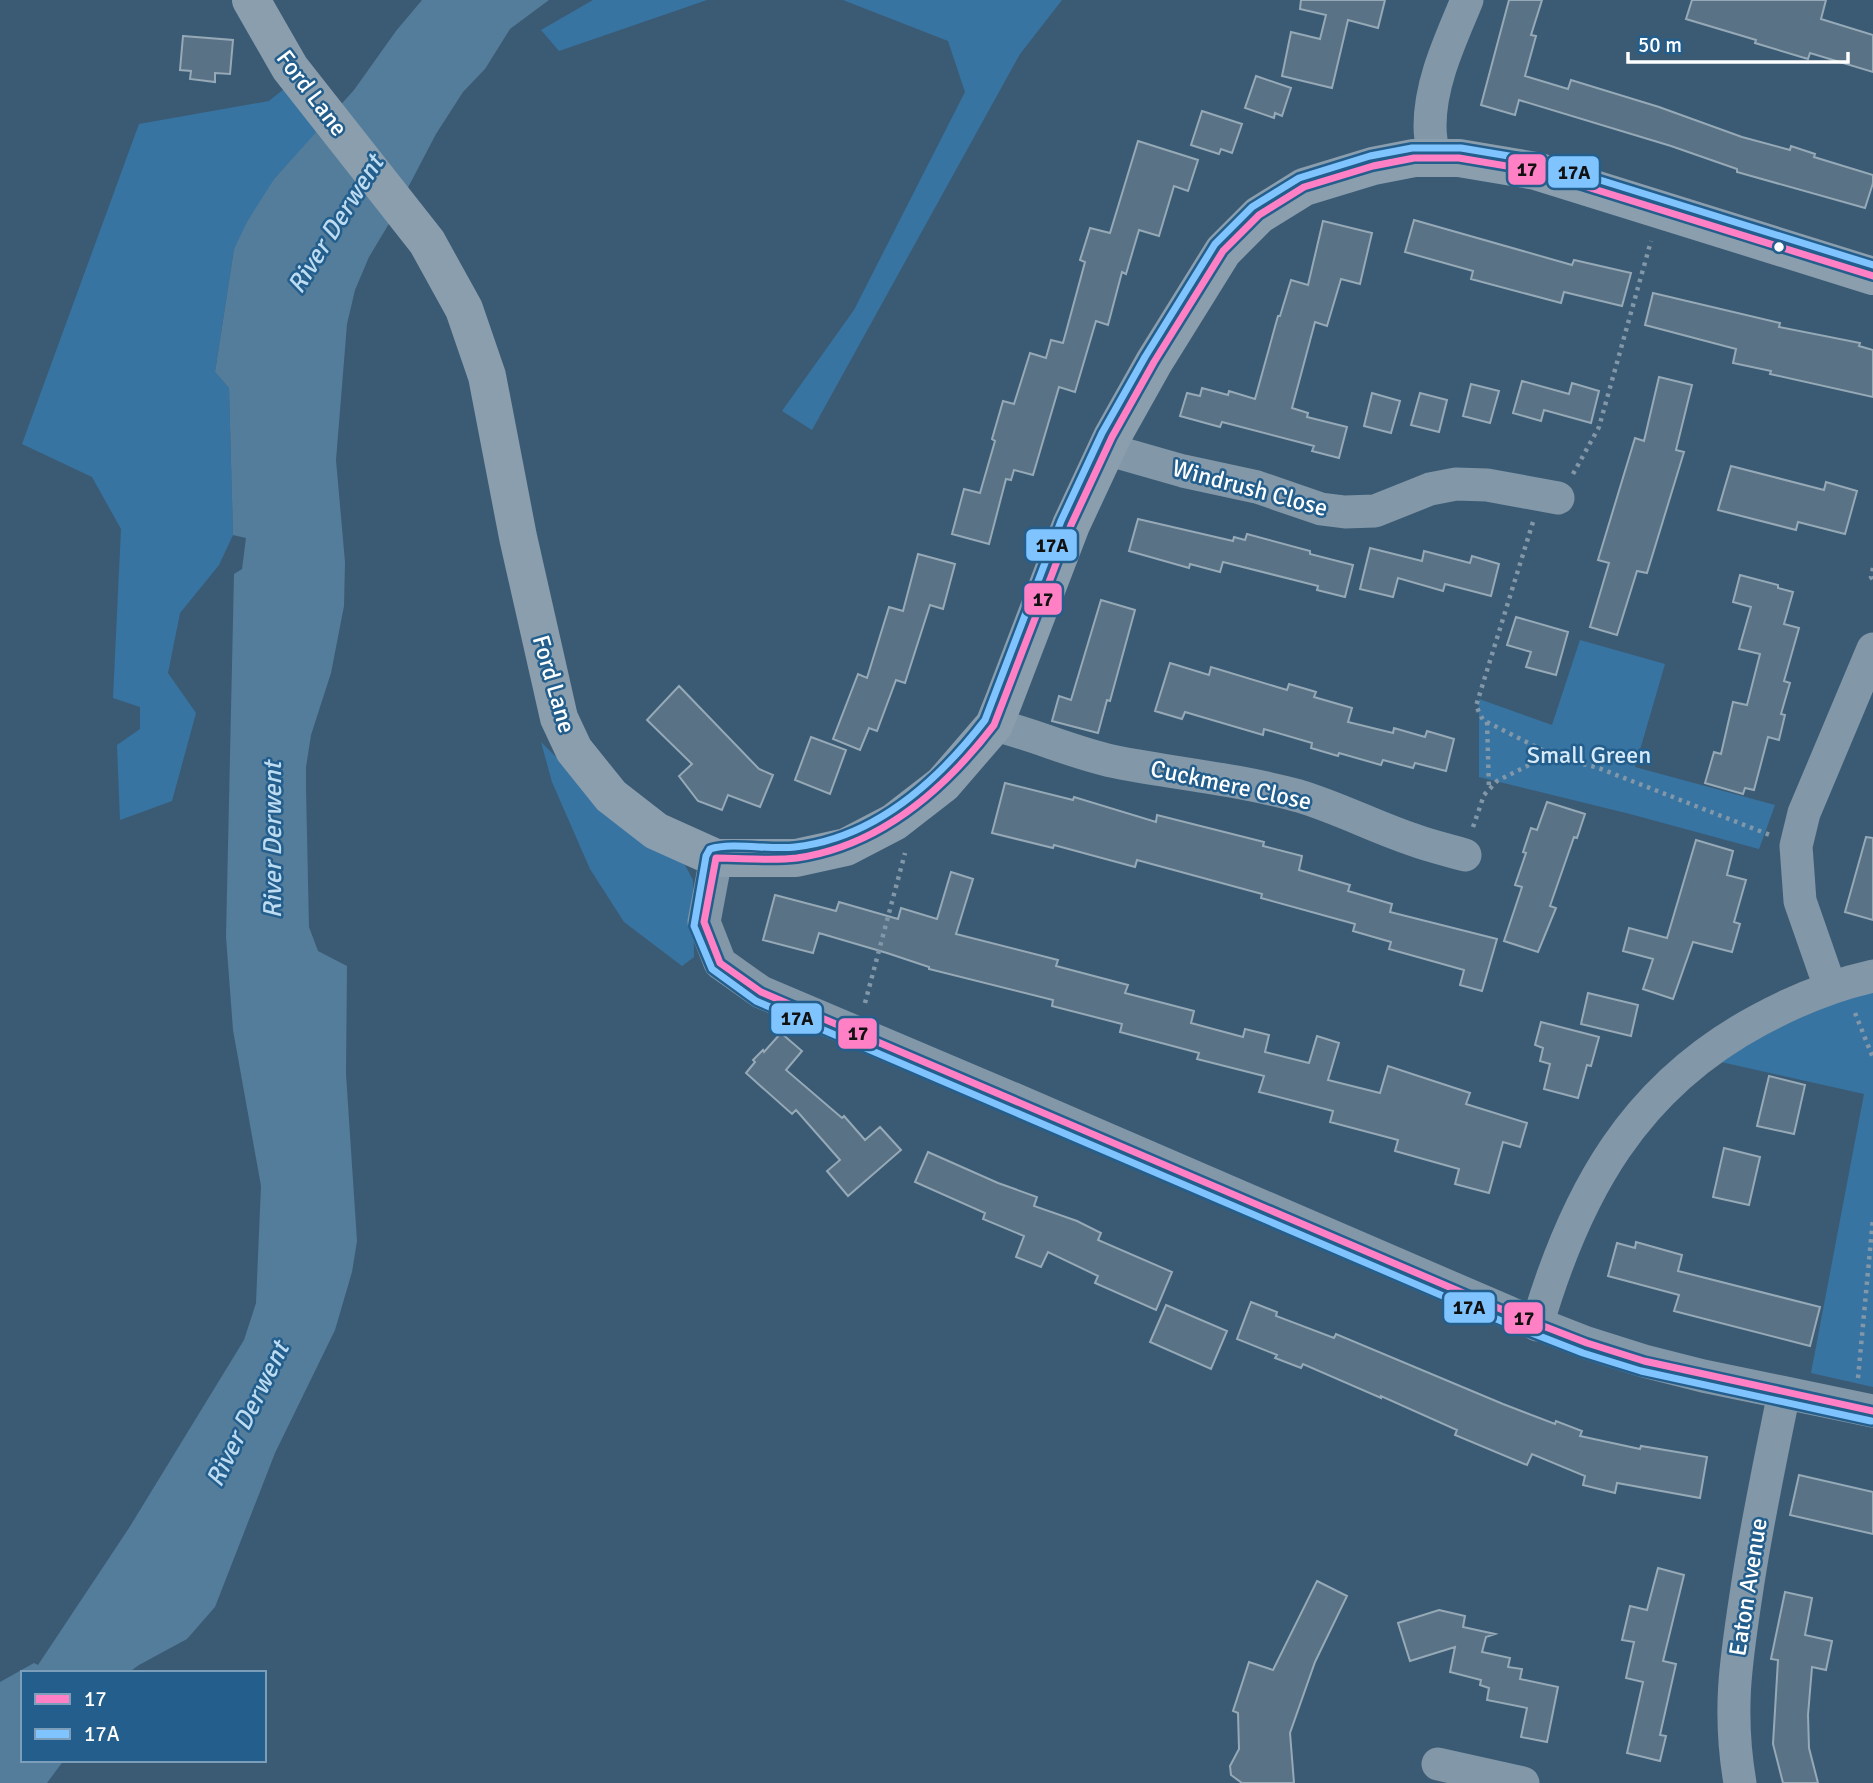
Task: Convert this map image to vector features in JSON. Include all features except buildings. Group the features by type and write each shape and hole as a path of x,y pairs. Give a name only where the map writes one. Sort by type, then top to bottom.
{"street":[{"name":"Ford Lane","path":"251,0 290,68 426,242 464,309 481,354 559,718 574,750 611,796 656,831 716,858"},
{"path":"1434,158 1430,126 1433,97 1444,57 1467,0"},
{"path":"1864,1409 1644,1361 1537,1325 761,992 720,963 704,922 716,858 796,858 846,847 894,822 943,784 977,747 994,724 1071,525 1106,449 1154,362 1223,251 1259,215 1304,187 1373,166 1414,158 1459,158 1536,171 1873,276"},
{"name":"Windrush Close","path":"1106,449 1183,471 1247,485 1321,509 1345,512 1375,510 1430,489 1456,484 1487,485 1550,496"},
{"path":"1537,1325 1550,1282 1586,1197 1608,1158 1646,1107 1675,1077 1705,1052 1784,1006 1848,982 1800,901 1796,846 1804,813 1873,649"},
{"name":"Cuckmere Close","path":"994,724 1077,752 1120,763 1185,773 1325,804 1413,840 1465,855"},
{"name":"Eaton Avenue","path":"1740,1783 1734,1746 1732,1690 1753,1554 1784,1393"},
{"path":"1437,1764 1523,1783"}],"path":[{"path":"1660,210 1599,427 1587,450 1550,496 1476,706 1483,720 1560,759 1596,767 1796,846"},
{"path":"1873,568 1873,580"},
{"path":"1487,722 1489,789"},
{"path":"1465,855 1483,795 1497,780 1539,760 1560,759"},
{"path":"857,1031 905,854 894,822"},
{"path":"1848,982 1873,1058"},
{"path":"1864,1409 1873,1218"}],"green space":[{"path":"593,0 707,0 559,51 541,30"},
{"path":"843,0 1062,0 1020,54 812,430 782,411 854,310 965,92 948,41"},
{"path":"289,85 318,131 274,179 234,249 215,372 229,388 233,535 219,565 180,613 168,673 196,713 172,801 120,820 117,745 140,729 140,707 113,698 121,529 92,477 22,444 139,124 269,101"},
{"name":"Small Green","path":"1580,640 1665,664 1635,767 1775,805 1759,849 1479,777 1479,699 1552,725"},
{"path":"541,742 581,782 679,854 693,880 694,957 682,966 624,922 590,869 552,782"},
{"path":"1873,991 1873,1387 1811,1373 1864,1094 1721,1062 1767,1028"}],"water":[{"name":"River Derwent","path":"422,0 549,0 510,29 485,69 463,92 436,134 369,257 355,290 347,324 336,460 345,562 344,606 331,673 311,735 306,788 309,927 318,951 347,966 346,1074 357,1241 352,1272 335,1330 275,1453 215,1607 187,1639 131,1671 21,1671 21,1762 63,1762 47,1783 0,1783 0,1682 34,1663 38,1665 129,1528 244,1340 256,1303 261,1186 233,1030 226,937 234,574 242,569 246,538 233,535 229,388 215,372 234,249 247,222 274,179 354,90"}],"transit line":[{"name":"17A","path":"1871,1421 1641,1371 1583,1353 1506,1323 756,1001 712,969 694,926 706,856 710,849 729,846 795,847 852,832 902,803 925,785 967,743 985,720 1061,521 1102,433 1145,357 1215,244 1252,207 1299,178 1370,156 1412,148 1461,148 1539,161 1873,265"},
{"name":"17","path":"1873,276 1536,171 1459,158 1414,158 1373,166 1304,187 1259,215 1223,251 1154,362 1112,437 1071,525 994,725 975,749 932,792 908,811 883,828 856,841 797,858 716,858 704,922 720,963 761,992 1510,1313 1587,1343 1644,1361 1873,1411"}]}
